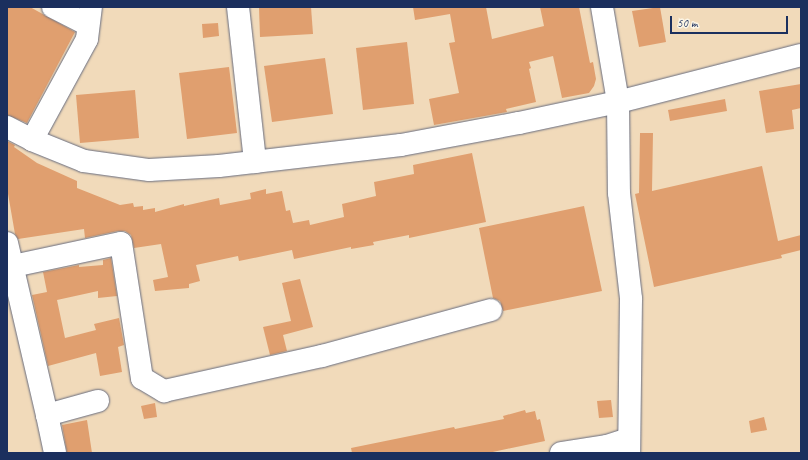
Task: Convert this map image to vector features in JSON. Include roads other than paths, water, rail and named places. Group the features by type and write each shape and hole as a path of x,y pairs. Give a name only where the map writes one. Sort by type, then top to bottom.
{"street":[{"path":"32,140 87,39 89,16 53,7"},
{"path":"238,7 255,162"},
{"path":"560,453 607,446 629,446 631,299 619,193 618,102 602,7"},
{"path":"7,127 32,140 84,161 149,170 219,166 401,145 618,102 801,55"},
{"path":"7,243 55,453"},
{"path":"13,266 121,243 142,378 164,391 322,356 492,310"},
{"path":"47,415 98,401"}]}
